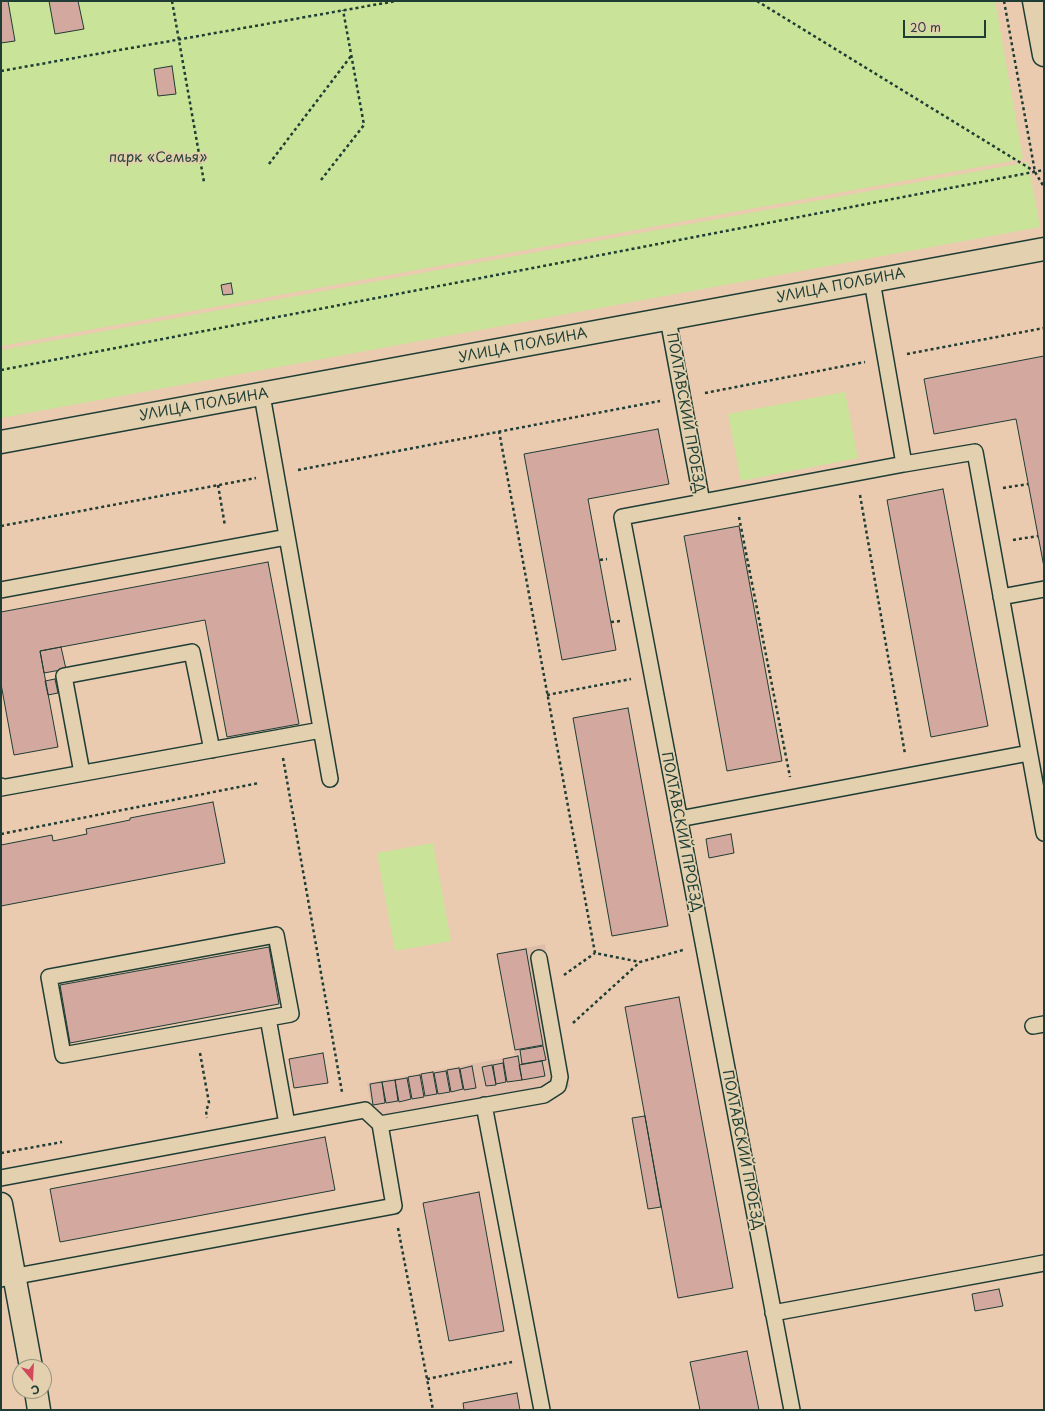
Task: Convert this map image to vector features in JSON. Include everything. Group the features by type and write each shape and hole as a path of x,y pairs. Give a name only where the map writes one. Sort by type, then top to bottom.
{"street":[{"path":"1034,1 1044,55"},
{"name":"УЛИЦА ПОЛБИНА","path":"1,442 262,395 1044,249"},
{"path":"1,1204 8,1278 29,1359"},
{"path":"37,1399 39,1410"}],"lane":[{"path":"872,281 904,464"},
{"name":"ПОЛТАВСКИЙ ПРОЕЗД","path":"668,319 702,502 622,517 792,1410"},
{"path":"262,395 330,779"},
{"path":"702,502 975,452 1044,833"},
{"path":"1,590 287,537"},
{"path":"1001,597 1044,589"},
{"path":"82,773 64,676 192,652 212,750"},
{"path":"1,786 1,788 321,730"},
{"path":"679,819 1030,753"},
{"path":"276,935 291,1014 268,1018 63,1055 49,977 276,935"},
{"path":"380,1124 544,1095 558,1086 560,1077 539,958"},
{"path":"268,1018 287,1124"},
{"path":"484,1105 542,1410"},
{"path":"1,1178 346,1112 365,1110 380,1124 394,1206 8,1278"},
{"path":"773,1312 1044,1263"}],"path":[{"path":"172,1 204,182"},
{"path":"1,71 396,1"},
{"path":"757,1 1035,172"},
{"path":"1004,1 1035,172 1044,187"},
{"path":"321,180 364,125 343,10"},
{"path":"269,164 351,56"},
{"path":"1,370 1044,170"},
{"path":"1,526 1044,328"},
{"path":"499,431 595,953"},
{"path":"856,474 909,776"},
{"path":"218,485 229,548"},
{"path":"735,496 794,797"},
{"path":"547,695 651,675"},
{"path":"279,738 346,1112"},
{"path":"1,834 259,783"},
{"path":"545,989 595,953 640,962 703,945"},
{"path":"554,1040 640,962"},
{"path":"196,1031 209,1103 206,1112 210,1139"},
{"path":"394,1206 433,1410"},
{"path":"427,1379 532,1357"}],"shaded area":[{"path":"545,944 570,1087 374,1122 367,1083 515,1056 497,953"}],"green space":[{"name":"парк «Семья»","path":"1,1 995,1 1023,159 1,346"},
{"path":"1028,162 1040,227 1,418 1,350"},
{"path":"845,392 858,458 741,481 728,414"},
{"path":"433,843 451,941 395,951 377,853"}],"building":[{"path":"1,1 8,1 15,41 1,43"},
{"path":"49,1 78,1 84,29 55,34"},
{"path":"172,66 176,94 158,96 154,69"},
{"path":"231,283 233,294 223,295 221,285"},
{"path":"1044,356 1044,567 1016,419 934,434 924,379"},
{"path":"658,429 669,484 588,499 616,650 562,660 524,454"},
{"path":"943,489 988,726 931,737 887,500"},
{"path":"739,526 782,761 727,771 684,536"},
{"path":"268,562 299,724 227,737 205,620 40,651 58,747 14,755 1,684 1,612"},
{"path":"61,647 66,669 44,673 40,651"},
{"path":"55,679 58,693 48,695 45,681"},
{"path":"628,708 668,926 612,936 573,718"},
{"path":"213,802 225,863 1,906 1,845 52,835 53,841 87,834 86,829 130,820 130,818"},
{"path":"731,834 734,853 709,858 706,839"},
{"path":"269,947 279,1004 70,1043 60,985"},
{"path":"526,949 543,1045 515,1050 497,954"},
{"path":"679,997 733,1288 678,1298 625,1007"},
{"path":"543,1046 546,1060 522,1064 520,1050"},
{"path":"323,1053 328,1083 294,1088 289,1059"},
{"path":"518,1056 522,1080 507,1082 503,1059"},
{"path":"542,1061 545,1076 522,1080 519,1065"},
{"path":"503,1063 506,1082 496,1084 493,1065"},
{"path":"492,1065 496,1085 486,1086 482,1067"},
{"path":"472,1066 476,1088 464,1090 460,1069"},
{"path":"459,1068 463,1089 451,1092 447,1070"},
{"path":"446,1071 450,1092 438,1094 434,1073"},
{"path":"433,1072 437,1094 425,1096 421,1074"},
{"path":"420,1075 424,1097 412,1099 408,1077"},
{"path":"407,1078 411,1099 399,1102 395,1080"},
{"path":"395,1080 398,1101 386,1103 382,1082"},
{"path":"382,1082 385,1103 373,1105 370,1084"},
{"path":"645,1116 661,1207 648,1209 632,1118"},
{"path":"325,1137 335,1190 60,1242 50,1189"},
{"path":"479,1192 504,1331 449,1341 423,1203"},
{"path":"999,1289 1003,1306 975,1311 972,1294"},
{"path":"747,1351 759,1410 700,1410 690,1362"},
{"path":"517,1393 520,1410 464,1410 463,1403"}]}
